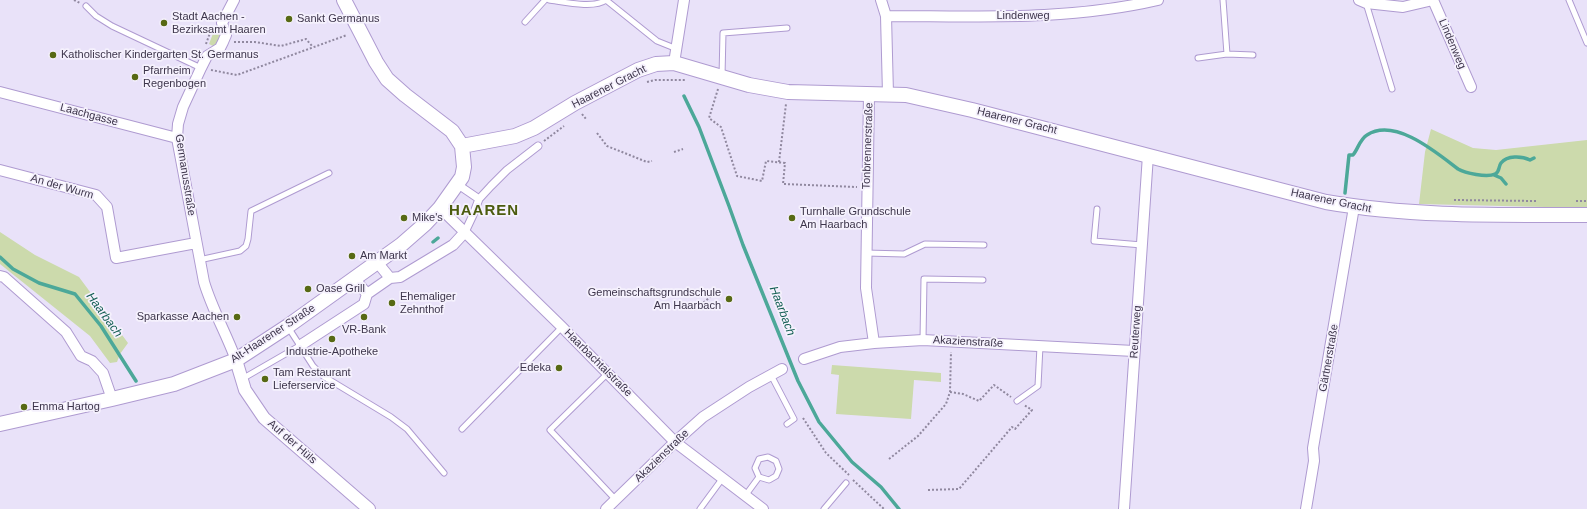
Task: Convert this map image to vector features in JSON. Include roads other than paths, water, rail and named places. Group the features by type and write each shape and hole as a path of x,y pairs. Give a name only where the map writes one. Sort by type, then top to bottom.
{"main road":[{"path":"344,0 376,62 387,79 405,95 452,131 462,146"},
{"name":"Haarener Gracht","path":"462,146 515,136 534,128 575,103 638,70 656,64 674,63 720,83 749,85 788,92 906,95 972,110 1326,202 1354,207 1411,212 1587,215"},
{"name":"Alt-Haarener Straße","path":"0,424 174,384 236,360 288,326 401,245 425,224 440,208 462,177 464,167 462,146"}],"street":[{"name":"Germanusstraße","path":"234,0 222,23 226,35 220,48 207,56 201,68 183,108 178,124 177,138 199,260 210,302 228,337 236,360"},
{"path":"674,63 684,0"},
{"name":"Tonbrennerstraße","path":"881,0 886,16 888,94"},
{"name":"Lindenweg","path":"886,16 1066,15 1102,11 1158,0"},
{"name":"Lindenweg","path":"1362,2 1403,7 1433,0 1471,87"},
{"name":"Laachgasse","path":"0,92 177,138"},
{"name":"Tonbrennerstraße","path":"869,94 866,288 874,343"},
{"path":"301,345 364,304 367,294 390,278 400,277 452,246 465,232 479,199 490,186 507,170 538,146"},
{"name":"Reuterweg","path":"1124,509 1148,155"},
{"name":"An der Wurm","path":"0,170 96,195 107,207 116,258 196,243"},
{"path":"457,184 479,199"},
{"name":"Gärtnerstraße","path":"1306,509 1314,461 1313,448 1354,207"},
{"name":"Haarbachtalstraße","path":"440,208 562,326 675,442 763,509"},
{"path":"377,262 390,278"},
{"path":"0,276 4,277 66,332 81,356 92,362 103,373 112,399"},
{"path":"354,278 367,294"},
{"name":"Akazienstraße","path":"804,360 840,347 923,340 1134,351"},
{"name":"Auf der Hüls","path":"236,360 245,390 264,418 369,509"},
{"name":"Akazienstraße","path":"606,509 703,417 782,369"}],"lane":[{"path":"525,22 545,0"},
{"path":"549,0 580,4 603,3 606,0 657,40 677,49"},
{"path":"1223,0 1227,54"},
{"path":"1569,0 1587,43"},
{"path":"1362,2 1392,89"},
{"path":"86,6 96,16 112,26 201,68"},
{"path":"720,83 723,33 787,28"},
{"path":"1198,58 1227,54 1253,55"},
{"path":"199,260 240,252 246,246 248,239 251,211 329,173"},
{"path":"1097,209 1094,241 1142,245"},
{"path":"866,253 904,254 925,244 984,245"},
{"path":"923,340 924,279 983,280"},
{"path":"288,326 313,366 323,376 407,429 444,473"},
{"path":"462,429 562,326"},
{"path":"241,380 301,345"},
{"path":"1017,401 1038,386 1040,346"},
{"path":"608,373 550,430 616,500"},
{"path":"772,375 794,419 787,424"},
{"path":"768,457 776,461 779,469 776,476 769,480 759,478 755,468 759,459 768,457"},
{"path":"745,496 759,478"},
{"path":"700,509 722,479"},
{"path":"824,509 846,483"}],"waterway":[{"name":"Haarbach","path":"684,96 699,127 743,245 798,381 819,422 852,462 881,487 899,509"},
{"path":"1345,193 1349,155 1353,155 1367,135 1378,131 1390,130 1415,139 1439,154 1458,169 1476,174 1495,174 1498,172 1501,163 1511,157 1519,157 1530,160 1534,158"},
{"path":"1494,175 1501,178 1506,184"},
{"name":"Haarbach","path":"433,242 438,238"},
{"name":"Haarbach","path":"0,257 13,269 39,283 75,294 101,326 136,381"}],"place":[{"name":"Sankt Germanus","path":"289,19"},
{"name":"Stadt Aachen - Bezirksamt Haaren","path":"164,23"},
{"name":"Katholischer Kindergarten St. Germanus","path":"53,55"},
{"name":"Pfarrheim Regenbogen","path":"135,77"},
{"name":"Mike's","path":"404,218"},
{"name":"Turnhalle Grundschule Am Haarbach","path":"792,218"},
{"name":"Am Markt","path":"352,256"},
{"name":"Oase Grill","path":"308,289"},
{"name":"Gemeinschaftsgrundschule Am Haarbach","path":"729,299"},
{"name":"Ehemaliger Zehnthof","path":"392,303"},
{"name":"Sparkasse Aachen","path":"237,317"},
{"name":"VR-Bank","path":"364,317"},
{"name":"Industrie-Apotheke","path":"332,339"},
{"name":"Edeka","path":"559,368"},
{"name":"Tam Restaurant Lieferservice","path":"265,379"},
{"name":"Emma Hartog","path":"24,407"}],"district":[{"name":"HAAREN","path":"484,211"}]}
